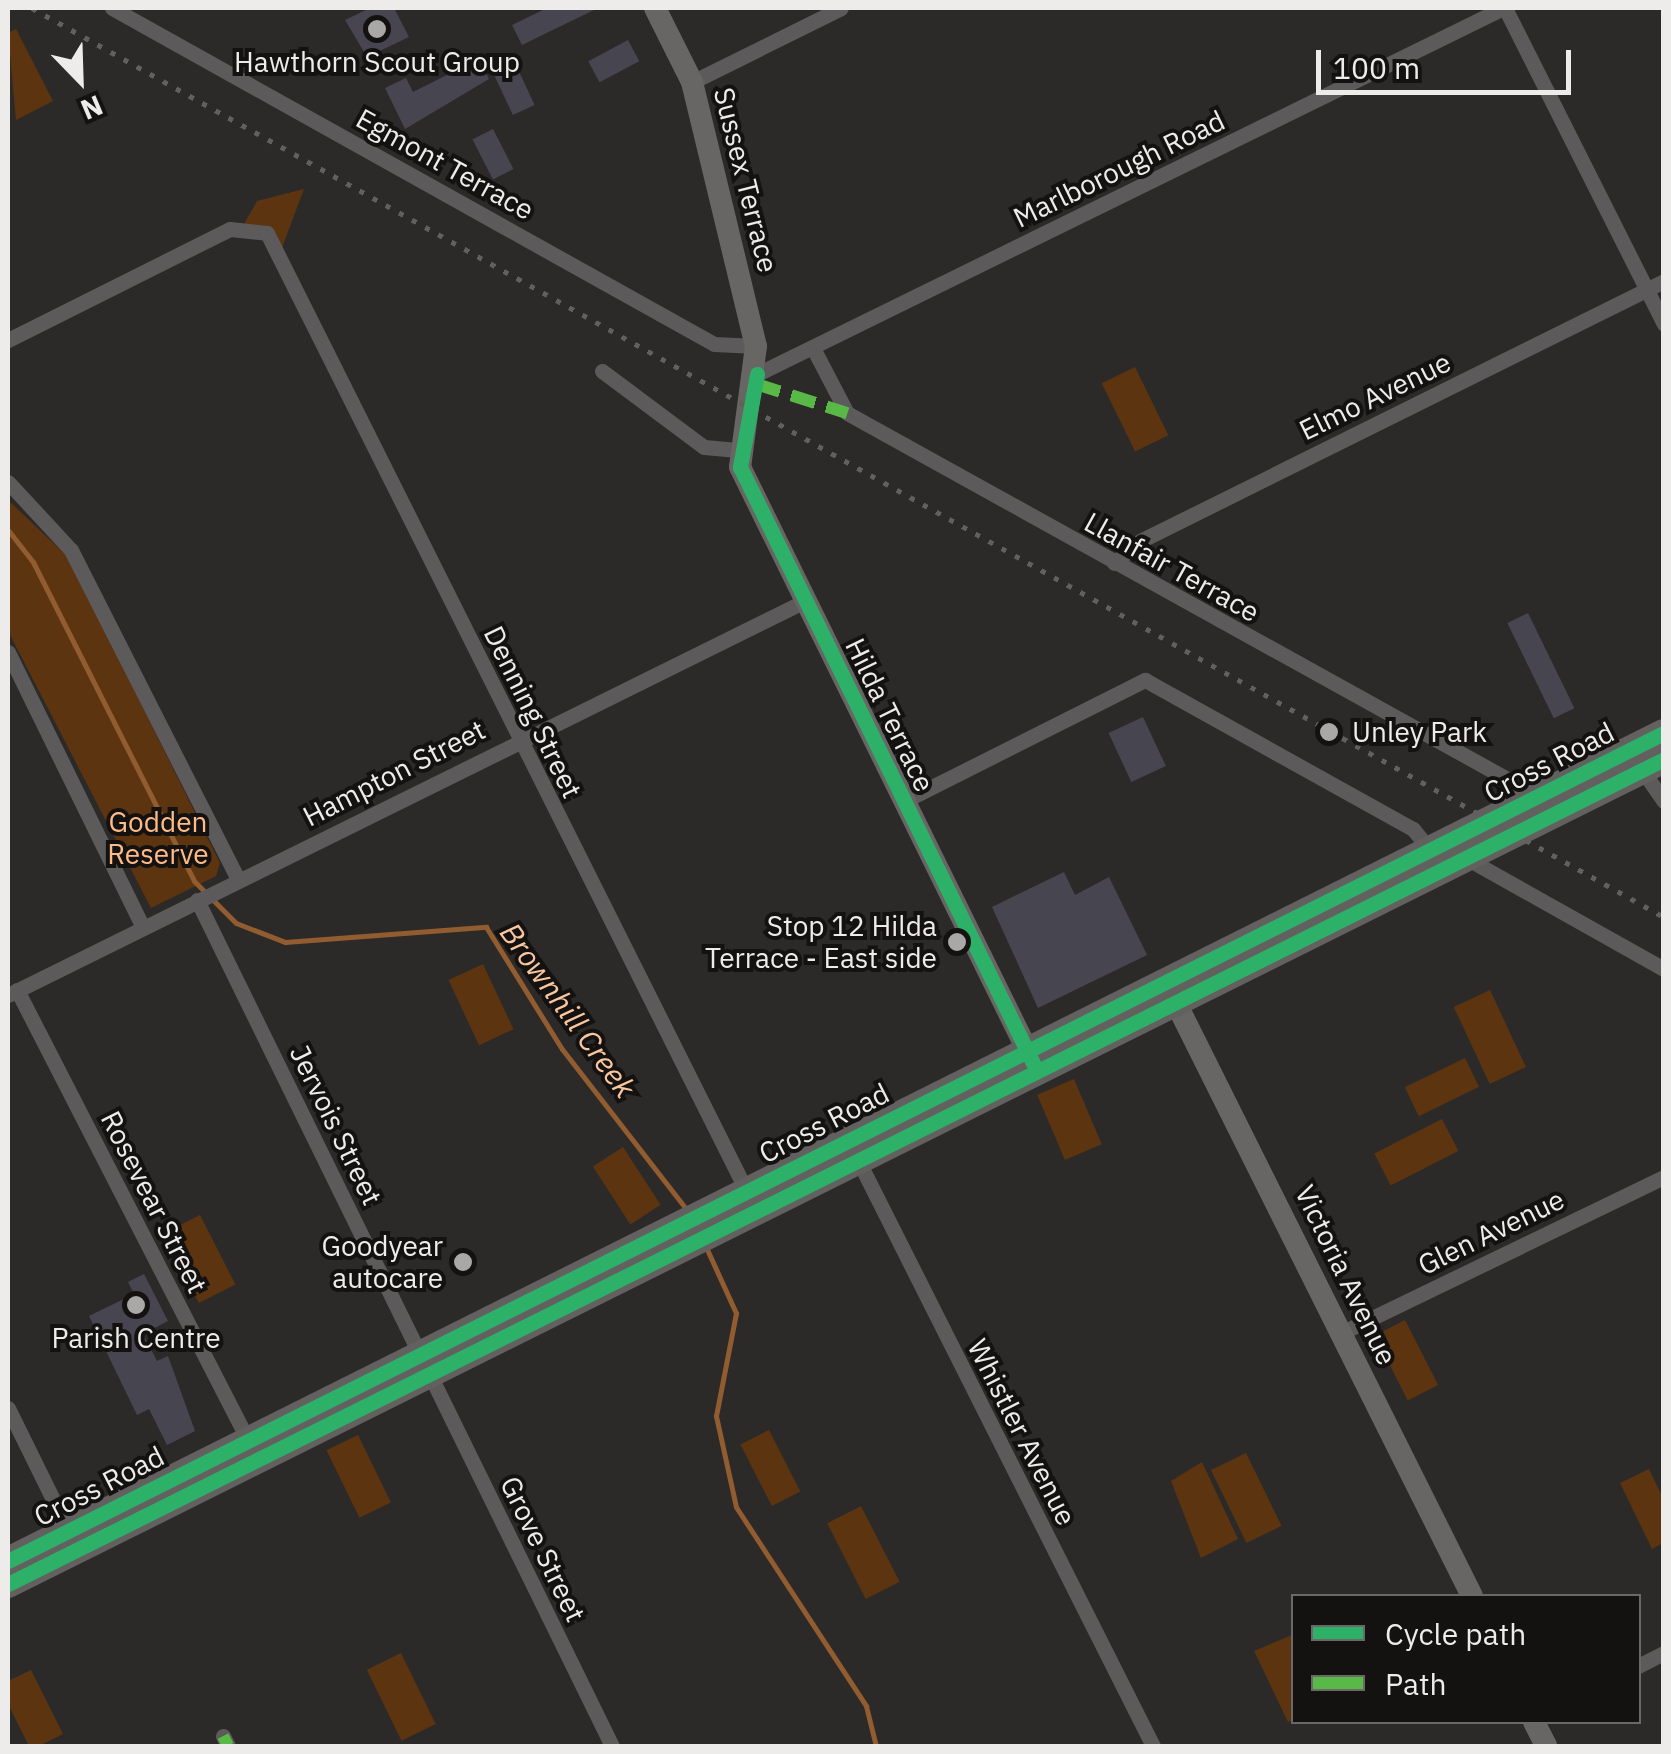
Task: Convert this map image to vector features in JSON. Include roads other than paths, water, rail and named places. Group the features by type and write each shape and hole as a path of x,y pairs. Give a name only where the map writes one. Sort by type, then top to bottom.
{"highway":[{"name":"Cross Road","path":"1171,992 1430,850 1664,733"},
{"name":"Cross Road","path":"8,1584 73,1540 252,1448 1171,992 1466,858 1653,765"},
{"name":"Cross Road","path":"8,1561 73,1540"}],"street":[{"name":"Egmont Terrace","path":"112,8 714,344 756,346"},
{"name":"Sussex Terrace","path":"655,8 692,82 756,346 757,374"},
{"path":"692,82 841,8"},
{"path":"1504,8 1664,324"},
{"name":"Marlborough Road","path":"757,374 1504,8"},
{"name":"Denning Street","path":"8,340 230,229 267,233 752,1201"},
{"name":"Elmo Avenue","path":"1114,563 1140,541 1664,280"},
{"name":"Llanfair Terrace","path":"813,348 847,413 1538,796"},
{"path":"602,370 704,447 738,450 757,374"},
{"name":"Hilda Terrace","path":"738,450 806,601 1032,1061"},
{"path":"8,482 72,550 238,880"},
{"name":"Hampton Street","path":"12,993 518,739 806,601"},
{"path":"8,652 143,927"},
{"path":"904,801 1145,680 1413,829 1430,850"},
{"path":"1653,765 1664,801"},
{"path":"1466,858 1664,969"},
{"name":"Jervois Street","path":"204,896 425,1362"},
{"name":"Victoria Avenue","path":"1171,992 1471,1594"},
{"name":"Rosevear Street","path":"12,993 252,1448"},
{"name":"Whistler Avenue","path":"852,1150 1153,1746"},
{"name":"Glen Avenue","path":"1341,1333 1664,1177"},
{"name":"Grove Street","path":"425,1362 612,1746"},
{"path":"8,1408 73,1540"},
{"path":"1641,1664 1664,1653"}],"waterway":[{"name":"Brownhill Creek","path":"8,530 33,562 194,881 236,923 285,942 486,927 562,1049 689,1213"},
{"name":"Brownhill Creek","path":"705,1245 736,1313 716,1416 736,1507 866,1706 876,1746"}],"railway":[{"path":"32,8 1664,917"}],"place":[{"name":"Hawthorn Scout Group","path":"377,29"},
{"name":"Unley Park","path":"1329,732"},
{"name":"Stop 12 Hilda Terrace - East side","path":"957,942"},
{"name":"Goodyear autocare","path":"463,1262"},
{"name":"Parish Centre","path":"136,1305"}],"park label":[{"name":"Godden Reserve","path":"158,838"}]}
